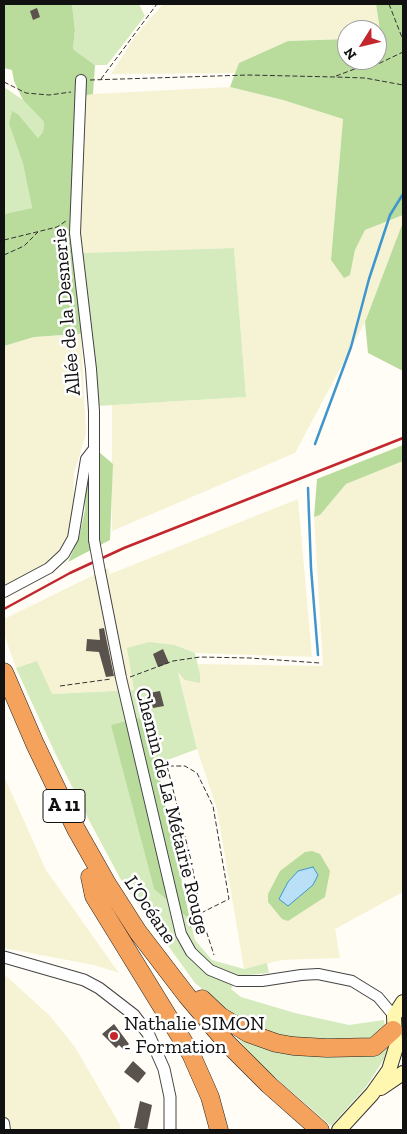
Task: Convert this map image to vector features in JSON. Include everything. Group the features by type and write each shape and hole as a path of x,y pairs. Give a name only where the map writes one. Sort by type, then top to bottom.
{"highway":[{"name":"L’Océane","path":"4,672 67,812 96,866 138,932 187,996 226,1042 269,1085 320,1130"},
{"name":"L’Océane","path":"4,698 41,783 90,877 129,937 183,1009 240,1072 303,1130"},
{"path":"90,877 94,896 191,1054 210,1098 219,1130"},
{"path":"138,932 154,943 192,989 220,1016 260,1038 293,1046 364,1048 374,1047 397,1035"}],"main road":[{"path":"339,1130 372,1094 389,1070 403,1002"},
{"path":"372,1094 403,1073"}],"street":[{"name":"Allée de la Desnerie","path":"81,80 79,91 75,233 91,369 94,450 94,540"},
{"path":"4,592 49,568 64,554 73,538 86,460 94,450"},
{"name":"Chemin de La Métairie Rouge","path":"94,540 121,678 181,934 191,952 202,965 228,979 249,982 301,974 352,980 370,992 397,1035"},
{"path":"4,957 84,980 99,988 134,1015 149,1035 164,1069 170,1097 170,1130"},
{"path":"4,1123 5,1130"}],"path":[{"path":"101,80 157,4"},
{"path":"389,4 403,40"},
{"path":"335,76 360,67 380,63 403,52"},
{"path":"81,80 239,76 335,76 366,78 403,85"},
{"path":"4,82 26,93 49,95 79,91"},
{"path":"4,240 57,227 68,220 77,206"},
{"path":"4,255 24,246 38,232"},
{"path":"60,686 137,676 172,661 200,657 320,663"},
{"path":"201,913 229,899 213,806 197,773 185,766 167,766 191,860 201,913 202,918 214,956"},
{"path":"181,934 202,918"}],"shaded area":[{"path":"163,4 376,4 378,20 337,20 337,39 288,41 239,63 236,73 111,74 136,35"},
{"path":"230,87 283,100 343,119 331,260 350,275 355,250 365,230 403,215 403,222 365,322 295,453 112,531 112,405 246,397 234,248 82,253 78,213 83,96"},
{"path":"81,334 86,434 74,473 73,509 67,541 48,564 4,585 4,346 34,337"},
{"path":"403,461 403,892 335,929 340,958 282,960 244,969 217,809 197,749 178,670 200,674 198,664 323,666 314,517 320,515 346,484"},
{"path":"298,499 312,657 195,653 175,645 134,690 51,694 37,662 16,668 4,634 4,619 108,568 110,574"},
{"path":"4,776 46,870 119,973 94,965 4,948"},
{"path":"4,974 50,1016 75,1047 120,1125 120,1130 4,1130"}],"green space":[{"path":"6,4 72,4 75,30 73,49 95,65 93,94 83,96 78,213 92,333 34,337 4,346 4,214 32,208 23,164 9,124 12,111 19,115 38,138 43,132 44,122 23,100 14,81 12,70 4,68 4,7"},
{"path":"72,4 139,4 145,16 107,65 95,65 73,49 75,30"},
{"path":"376,4 403,4 403,215 365,230 355,250 350,275 344,278 331,260 343,119 283,100 230,87 239,63 288,41 337,39 337,70 387,70 387,20 378,20"},
{"path":"4,87 23,100 44,122 43,132 38,138 19,115 9,124 23,164 32,208 4,214"},
{"path":"403,222 403,371 368,353 365,322"},
{"path":"234,248 246,397 97,406 92,333 82,253"},
{"path":"403,445 403,461 346,484 320,515 314,517 317,479"},
{"path":"99,452 113,464 110,540 68,562 79,538 85,510 86,485"},
{"path":"149,642 175,645 195,653 200,674 200,683 185,680 178,672 197,749 157,764 143,717 112,726 154,889 190,920 195,940 212,960 244,969 267,963 269,973 238,976 231,989 241,997 295,1013 349,1025 384,1020 388,1053 366,1087 331,1126 262,1066 237,1038 239,1019 195,983 120,878 55,753 16,668 37,661 52,694 134,690 127,648"},
{"path":"143,717 157,764 190,920 154,889 111,725"},
{"path":"312,851 320,854 330,871 325,897 288,921 282,919 268,902 268,894 280,871 305,852"}],"water":[{"path":"313,867 318,875 313,885 288,906 279,899 288,882 298,871"}],"building":[{"path":"37,8 40,17 33,20 30,11"},
{"path":"104,628 114,676 106,677 99,652 86,651 87,639 100,640 99,629"},
{"path":"163,649 169,663 158,667 153,654"},
{"path":"160,691 164,706 153,708 149,693"},
{"name":"Nathalie SIMON - Formation","path":"114,1024 129,1044 123,1049 119,1045 116,1048 102,1034"},
{"path":"133,1061 146,1073 138,1083 124,1072"},
{"path":"140,1101 152,1105 147,1130 134,1128"}],"waterway":[{"path":"315,444 351,347 369,279 390,215 403,194"},
{"path":"308,488 311,568 318,655"}],"railway":[{"path":"4,609 70,573 124,548 403,438"}],"place":[{"name":"Nathalie SIMON - Formation","path":"114,1036"}]}
